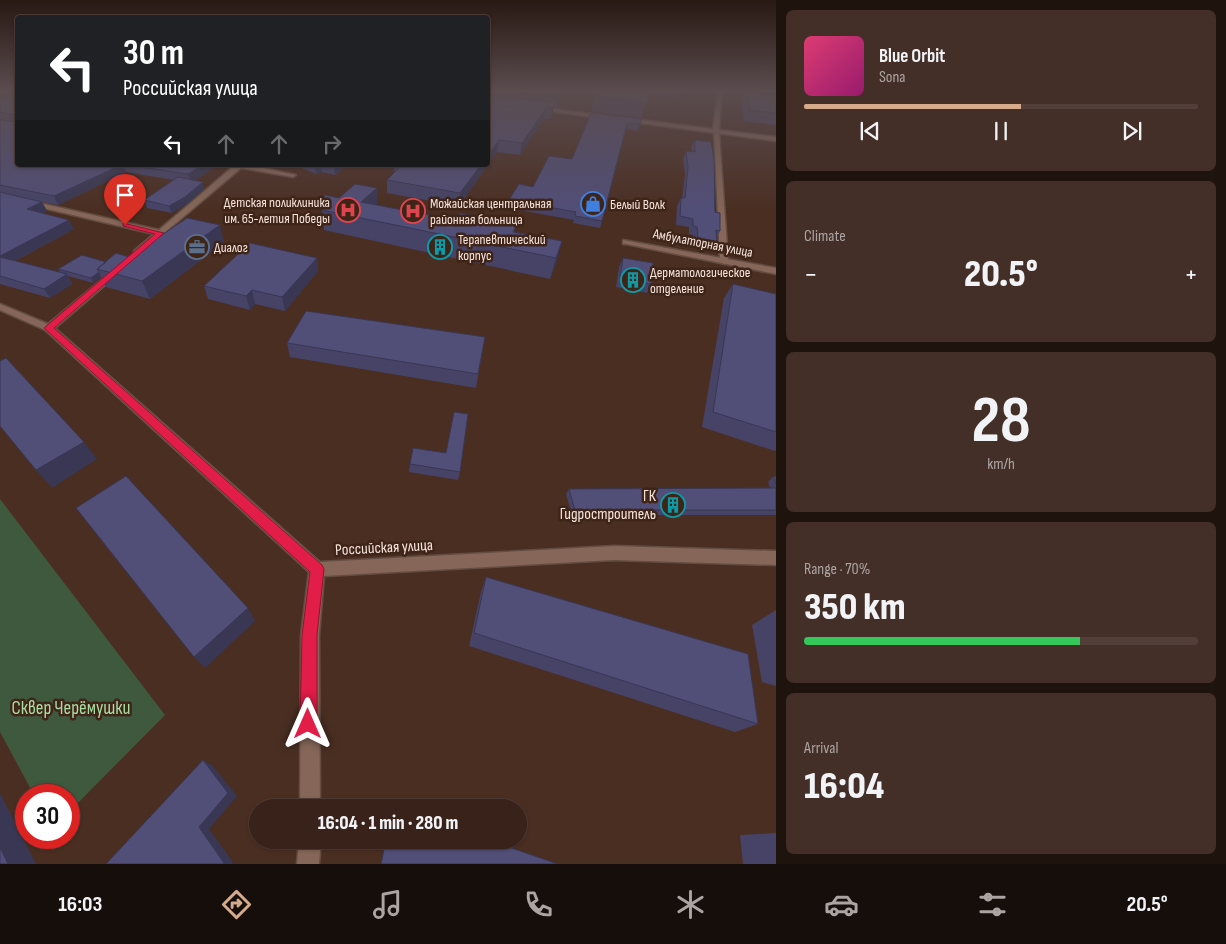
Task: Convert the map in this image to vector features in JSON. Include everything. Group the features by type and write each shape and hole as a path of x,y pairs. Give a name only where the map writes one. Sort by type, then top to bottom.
{"street":[{"path":"703,130 776,139"},
{"path":"716,132 724,261"},
{"path":"49,328 237,167"},
{"path":"250,167 293,175"},
{"path":"0,196 161,233"},
{"name":"Амбулаторная улица","path":"626,242 776,271"},
{"name":"Российская улица","path":"0,307 49,328 317,569 614,553 776,558"},
{"path":"310,799 310,635 317,569"},
{"path":"308,864 309,849"}],"green space":[{"name":"Сквер Черёмушки","path":"0,499 165,715 80,801 80,784 28,784 0,732"}],"building":[{"path":"0,130 15,130 15,167 117,167 54,196 0,185"},
{"path":"490,130 531,130 522,143 499,140 490,153"},
{"path":"584,130 625,130 602,221 575,216 576,212 509,200 519,184 533,187 549,156 572,159"},
{"path":"695,140 711,142 714,159 715,212 720,213 720,231 716,230 717,242 698,239 697,227 693,226 693,219 680,216 681,198 685,198 688,167 686,151 695,152"},
{"path":"141,167 200,167 188,174"},
{"path":"400,167 480,167 460,193 387,180"},
{"path":"178,177 203,182 185,197 169,206 144,200"},
{"path":"355,184 377,188 361,202 455,220 460,213 517,225 513,232 562,241 556,258 322,210 325,195 339,198"},
{"path":"0,192 42,202 27,209 69,220 0,256"},
{"path":"187,218 220,225 142,281 97,269 116,253 129,257"},
{"path":"250,243 317,258 282,297 252,290 246,296 204,286"},
{"path":"82,255 106,262 97,269 99,272 91,278 58,269"},
{"path":"0,257 67,274 44,289 0,276"},
{"path":"623,258 653,263 651,284 620,278"},
{"path":"733,284 776,294 776,432 713,412"},
{"path":"306,311 485,337 478,374 287,343"},
{"path":"6,358 84,442 36,470 0,426 0,361"},
{"path":"454,412 468,414 460,472 410,464 413,448 446,453"},
{"path":"126,476 248,608 194,657 76,508"},
{"name":"ГК Гидростроитель","path":"776,488 776,510 575,510 569,489"},
{"path":"486,577 748,654 758,724 474,633"},
{"path":"203,760 228,793 199,827 224,863 106,864"},
{"path":"0,847 8,864 0,864"},
{"path":"384,849 514,849 558,864 381,864"}],"place":[{"name":"Белый Волк","path":"593,204"},
{"name":"Детская поликлиника им. 65-летия Победы","path":"348,210"},
{"name":"Можайская центральная районная больница","path":"413,211"},
{"name":"Диалог","path":"197,247"},
{"name":"Терапевтический корпус","path":"440,247"},
{"name":"Дерматологическое отделение","path":"633,280"},
{"name":"ГК Гидростроитель","path":"673,505"}],"route":[{"path":"125,225 161,233 49,328 317,569 310,635 308,724"}]}
